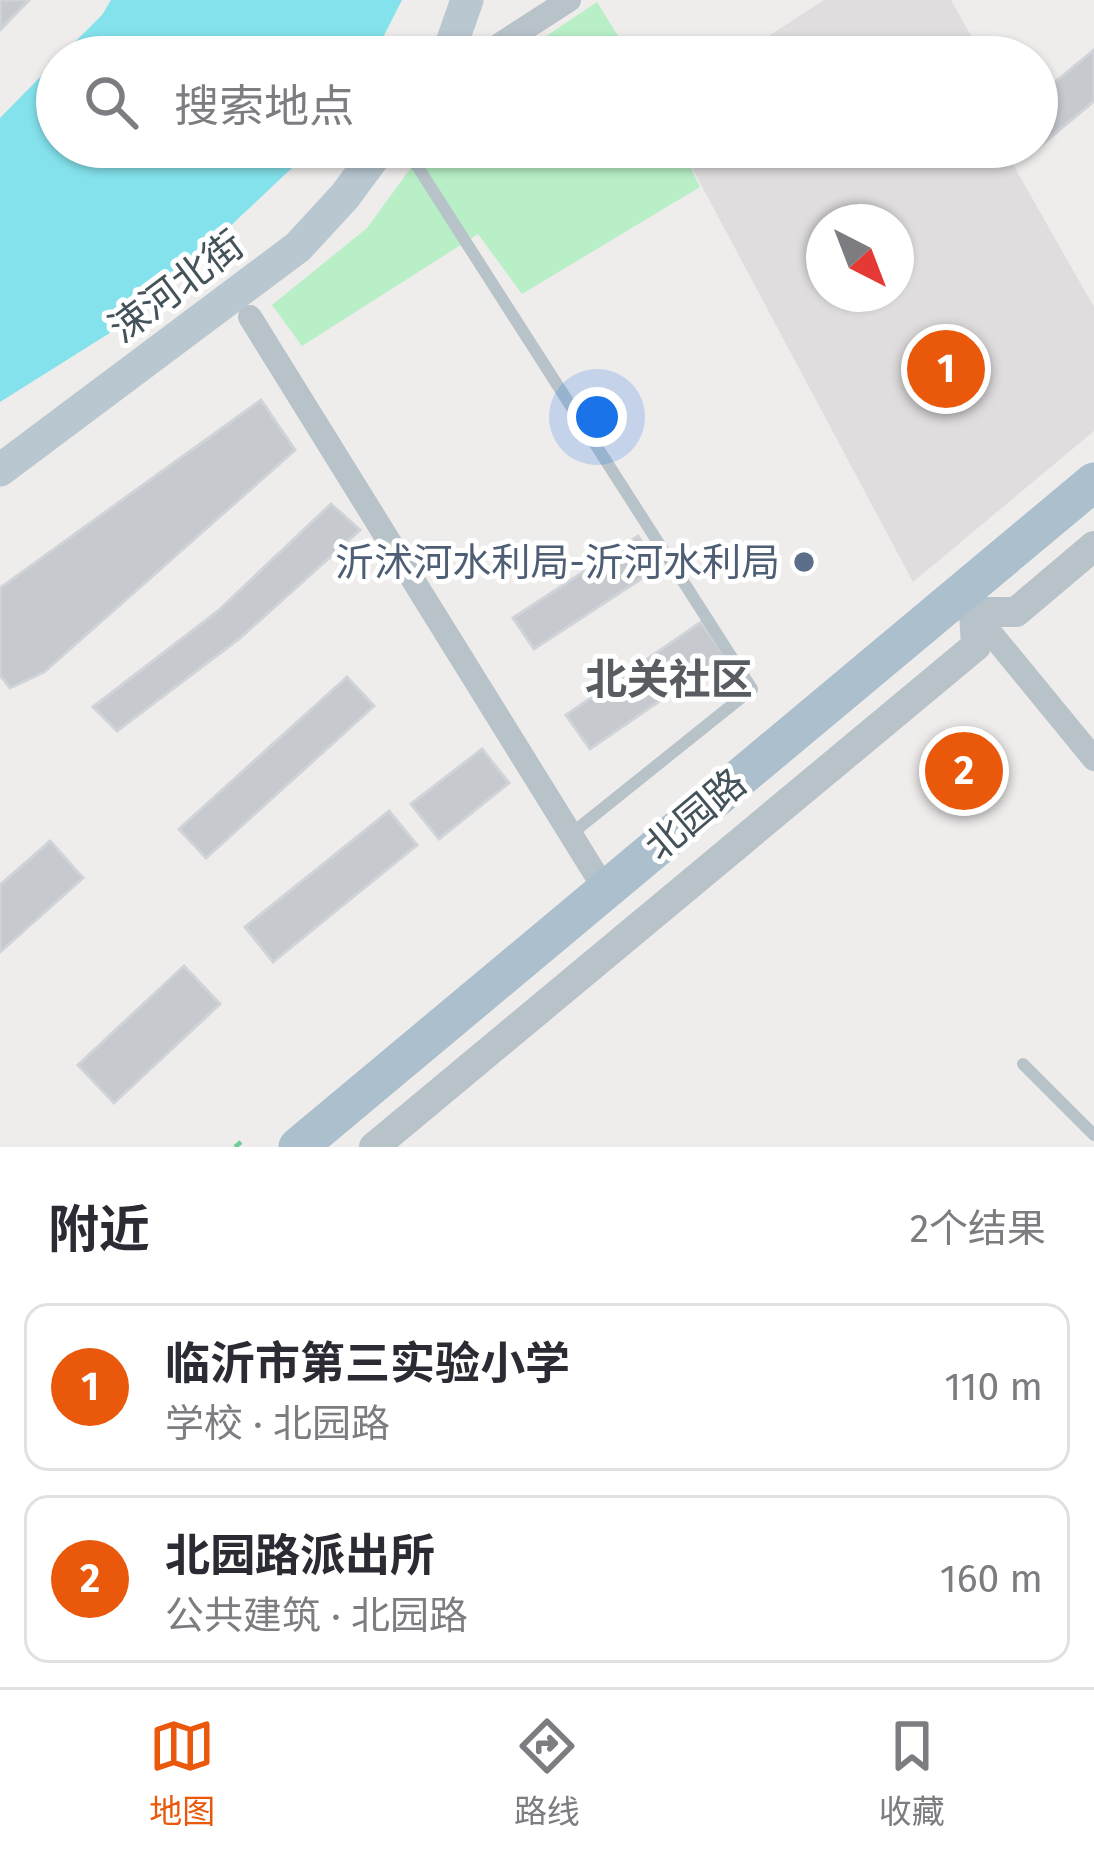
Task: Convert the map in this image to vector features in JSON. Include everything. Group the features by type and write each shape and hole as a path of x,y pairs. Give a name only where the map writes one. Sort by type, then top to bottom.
{"main road":[{"path":"455,36 466,0"},
{"name":"涑河北街","path":"0,470 298,247 366,168"},
{"name":"北园路","path":"336,1147 966,603 1094,482"},
{"name":"北园路","path":"298,1147 530,941 966,603 1094,514"},
{"path":"248,1145 530,941"}],"street":[{"path":"513,36 569,0"},
{"path":"250,316 596,875"},
{"path":"530,941 596,875 1094,463"},
{"path":"966,603 1016,612 1094,546"},
{"path":"966,603 1094,760"},
{"path":"374,1147 976,646 966,603"}],"lane":[{"path":"418,168 752,689 570,834"},
{"path":"1023,1064 1094,1136"}],"shaded area":[{"path":"824,0 951,0 971,36 768,36"},
{"path":"692,168 1015,168 1094,307 1094,431 913,582"}],"green space":[{"path":"597,2 618,36 546,36"},
{"path":"411,168 691,168 700,187 522,294 478,234 302,346 272,305 367,228"}],"water":[{"path":"111,0 402,0 384,36 81,36"},
{"path":"36,81 36,168 292,168 132,319 0,402 0,118"}],"building":[{"path":"0,0 29,0 0,30"},
{"path":"1094,50 1094,101 1058,131 1058,80"},
{"path":"261,400 295,450 44,672 10,688 0,675 0,588"},
{"path":"331,504 360,530 240,638 117,731 93,707 218,611"},
{"path":"638,536 659,567 534,649 513,618"},
{"path":"701,622 725,656 590,749 566,715"},
{"path":"347,677 374,706 206,858 179,829"},
{"path":"482,749 509,783 439,839 411,804"},
{"path":"389,811 417,845 273,962 245,927"},
{"path":"50,841 83,878 0,952 0,885"},
{"path":"184,966 220,1004 114,1103 78,1065"}],"place":[{"name":"临沂市第三实验小学","path":"946,369"},
{"name":"沂沭河水利局-沂河水利局","path":"804,562"},
{"name":"北园路派出所","path":"964,771"}],"district":[{"name":"北关社区","path":"669,679"}]}
